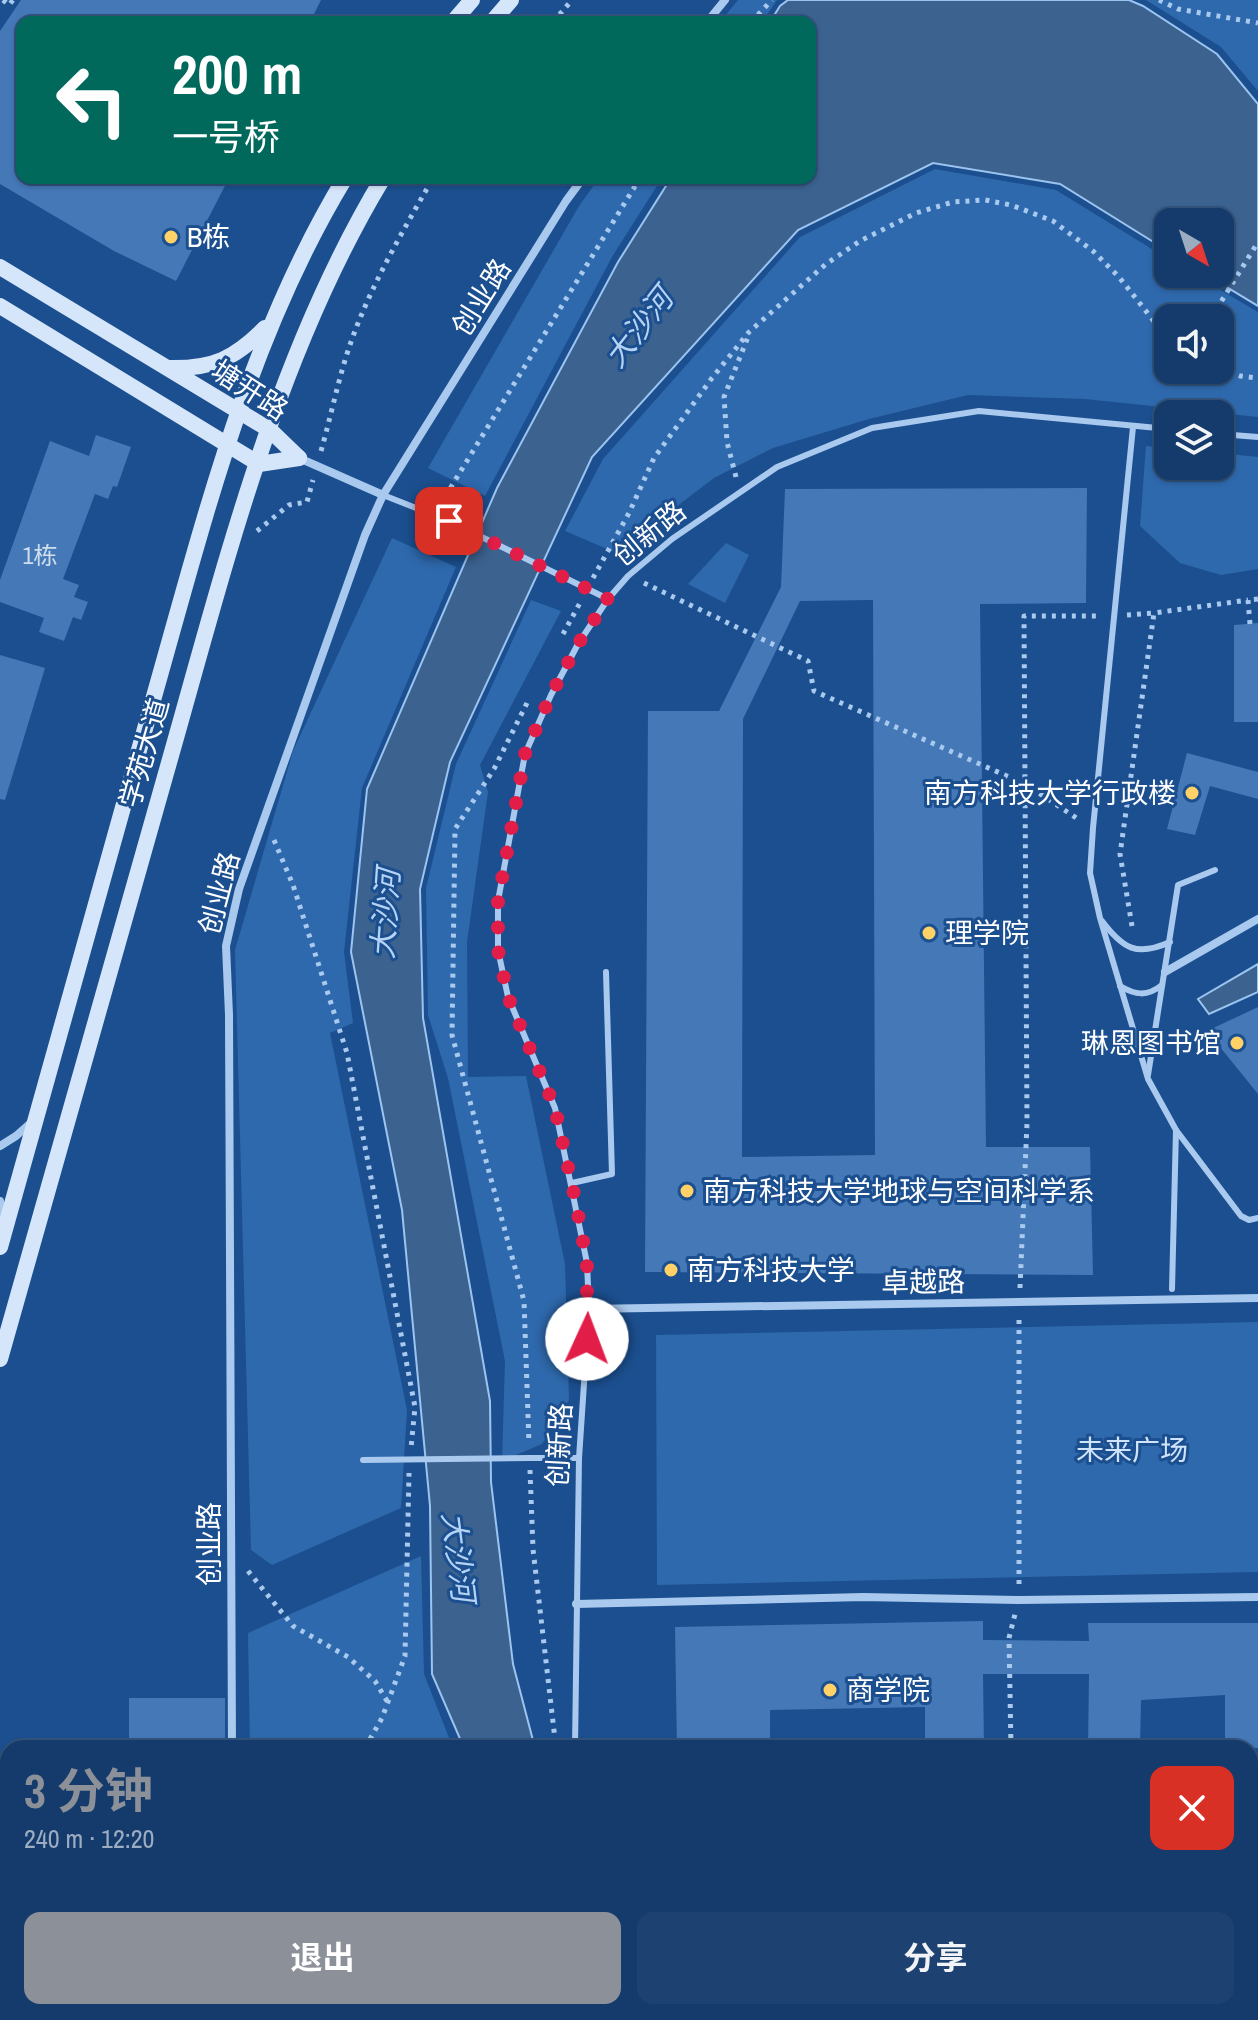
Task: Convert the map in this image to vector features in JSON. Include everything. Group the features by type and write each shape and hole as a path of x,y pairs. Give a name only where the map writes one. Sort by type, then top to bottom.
{"main road":[{"path":"458,16 472,0"},
{"path":"497,16 511,0"},
{"name":"学苑大道","path":"0,1247 193,559 239,411 271,322 342,184"},
{"name":"学苑大道","path":"0,1359 226,561 303,341 328,282 380,184"},
{"name":"塘开路","path":"0,267 270,430 299,458"},
{"name":"塘开路","path":"0,306 259,464 299,458"},
{"path":"167,368 199,369 227,359 271,322"}],"street":[{"path":"712,16 725,0"},
{"name":"创业路","path":"232,1740 229,1015 226,946 239,889 264,816 365,535 383,495 579,184"},
{"path":"299,458 383,495"},
{"path":"1165,972 1258,919"},
{"path":"0,1146 36,1117"},
{"path":"0,1201 5,1227"},
{"name":"卓越路","path":"589,1309 1258,1298"},
{"path":"576,1604 863,1597 1019,1600 1258,1597"}],"lane":[{"name":"创新路","path":"575,1740 579,1458 589,1309 587,1263 555,1108 508,997 498,950 498,901 525,754 557,682 608,599 628,576 740,490 777,467 872,428 979,411 1154,428"},
{"path":"1133,427 1090,873 1100,918 1148,1079 1176,1130 1241,1216 1249,1220 1258,1218"},
{"path":"1234,435 1258,437"},
{"path":"383,495 434,514 608,599"},
{"path":"1148,1079 1178,885 1215,870"},
{"path":"1100,918 1116,939 1133,949 1148,950 1170,942"},
{"path":"572,1183 612,1174 606,972"},
{"path":"1120,986 1138,995 1152,992 1162,985"},
{"path":"1172,1289 1176,1130"},
{"path":"363,1460 579,1458"}],"path":[{"path":"3,0 9,5 13,0"},
{"path":"558,16 572,0"},
{"path":"757,16 772,0"},
{"path":"1159,0 1178,9 1258,23"},
{"path":"327,427 359,322 390,254 430,184"},
{"path":"434,514 636,184"},
{"path":"558,643 629,513 654,458 749,332 826,264 860,241 916,213 953,202 985,200 1011,205 1053,221 1093,251 1119,277 1154,321"},
{"path":"1220,304 1258,242"},
{"path":"740,490 727,442 724,397 749,332"},
{"path":"1234,374 1258,378"},
{"path":"628,576 808,661 814,691 1025,784 1093,828"},
{"path":"1011,1740 1009,1638 1019,1600 1019,1303 1027,1123 1024,616 1114,616 1258,599"},
{"path":"1248,600 1250,624"},
{"path":"1132,926 1120,854 1154,613"},
{"path":"529,699 494,769 455,829 452,1035 524,1301 533,1549 555,1740"},
{"path":"264,816 293,885 347,1053 415,1407 408,1489 405,1656 388,1702 369,1740"},
{"path":"231,1551 293,1626 348,1657 375,1681 388,1702"}],"green space":[{"path":"738,0 777,0 766,16 725,16"},
{"path":"1146,0 1258,0 1258,91 1221,47"},
{"path":"935,169 1056,190 1154,250 1154,288 1217,288 1258,312 1258,417 1234,415 1234,400 1154,400 1154,406 1085,399 968,395 869,419 773,448 714,478 655,523 621,555 565,531 603,459 800,237"},
{"path":"595,184 658,184 612,257 485,496 428,468 579,206"},
{"path":"1146,446 1154,447 1154,480 1234,480 1234,454 1258,457 1258,569 1221,575 1180,563 1140,526"},
{"path":"392,538 456,567 362,788 344,952 353,1023 330,1033 407,1410 401,1508 272,1565 251,1550 235,950 293,751"},
{"path":"726,543 749,555 725,603 688,584"},
{"path":"531,600 561,611 480,765 488,792 467,942 468,1077 526,1076 565,1264 569,1400 542,1444 502,1461 505,1361 448,1078 428,1015 426,888 456,764"},
{"name":"未来广场","path":"1258,1322 1258,1572 657,1585 656,1335"},
{"path":"421,1556 424,1674 450,1740 250,1740 248,1633"}],"water":[{"name":"大沙河","path":"788,0 1129,0 1143,6 1217,54 1258,104 1258,306 1228,288 1234,288 1234,208 1154,208 1154,242 1060,184 933,163 798,230 592,457 450,762 420,889 423,1018 490,1401 491,1482 513,1664 533,1740 461,1740 432,1674 430,1506 402,1210 351,952 367,789 497,488 618,262 667,184 816,184 816,16 774,16"},
{"path":"1258,964 1258,992 1209,1014 1198,999"}],"building":[{"path":"21,0 321,0 313,16 16,16 16,184 226,184 176,281 114,251 0,184 0,31"},
{"path":"96,435 131,447 117,487 113,486 108,499 95,494 63,579 79,585 74,597 88,602 81,620 73,617 64,641 39,632 44,618 0,602 0,580 50,441 89,456"},
{"name":"理学院","path":"1087,488 1086,603 980,604 986,1147 1090,1147 1093,1275 645,1272 648,711 719,711 781,587 785,489","holes":["873,600 875,1155 742,1157 743,719 800,601"]},
{"name":"南方科技大学行政楼","path":"1258,623 1258,722 1234,722 1234,625"},
{"path":"0,655 45,668 5,800 0,799"},
{"name":"南方科技大学行政楼","path":"1187,753 1258,772 1258,799 1210,786 1195,835 1167,829"},
{"name":"琳恩图书馆","path":"1258,1007 1258,1094 1207,1031"},
{"name":"商学院","path":"983,1621 983,1640 1089,1641 1088,1623 1258,1623 1258,1740 1225,1740 1225,1695 1141,1700 1140,1740 1088,1740 1089,1674 983,1674 984,1740 925,1740 925,1707 770,1710 770,1740 677,1740 675,1627"},
{"path":"129,1698 225,1698 225,1740 129,1740"}],"place":[{"name":"B栋","path":"171,237"},
{"name":"南方科技大学行政楼","path":"1192,793"},
{"name":"理学院","path":"929,933"},
{"name":"琳恩图书馆","path":"1237,1043"},
{"name":"南方科技大学地球与空间科学系","path":"687,1191"},
{"name":"南方科技大学","path":"671,1270"},
{"name":"商学院","path":"830,1690"}],"route":[{"path":"449,521 608,599 578,644 525,754 498,901 498,950 508,997 555,1108 566,1150 587,1263 587,1339"}]}
